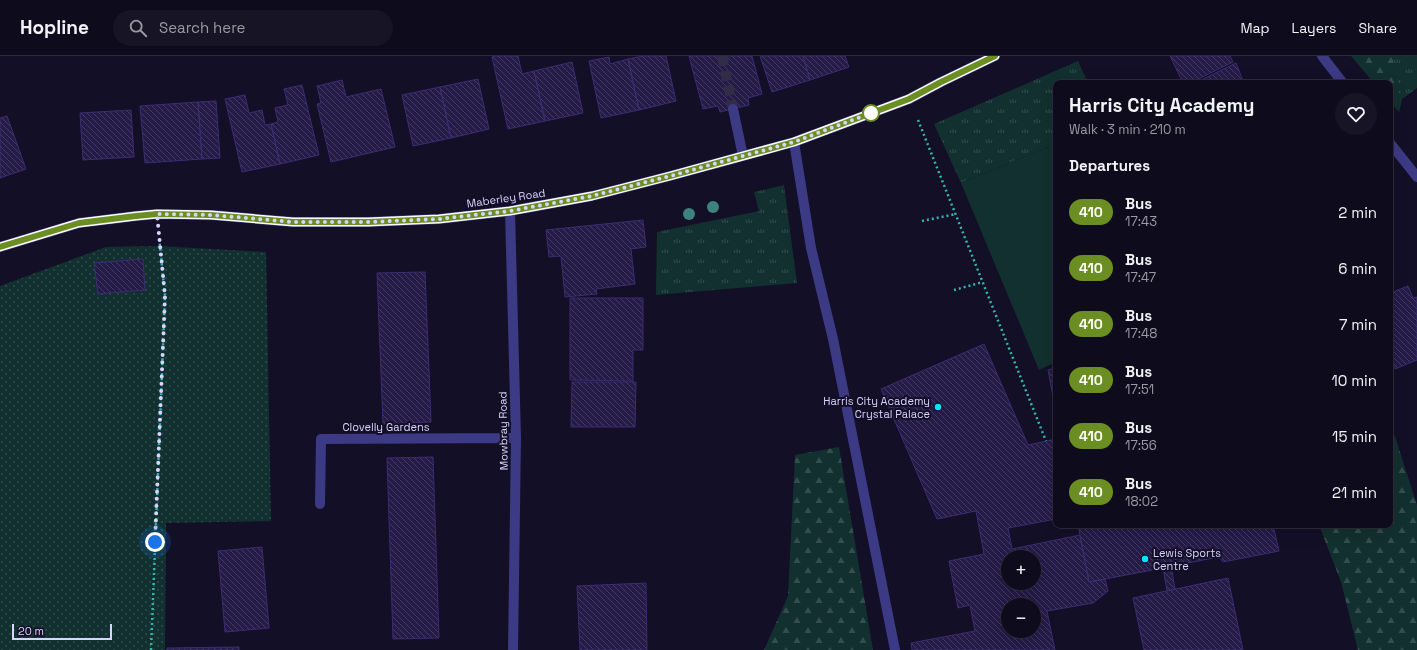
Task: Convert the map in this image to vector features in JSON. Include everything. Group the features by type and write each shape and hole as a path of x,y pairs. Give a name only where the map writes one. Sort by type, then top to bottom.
{"street":[{"name":"Maberley Road","path":"0,247 79,223 157,214 211,215 293,222 368,222 439,219 510,211 592,196 794,142 909,99 995,56"},
{"path":"1322,56 1341,80"},
{"path":"733,109 743,156"},
{"path":"794,142 811,248 834,339 895,650"},
{"path":"1393,147 1417,177"},
{"name":"Mowbray Road","path":"510,211 516,438 513,650"},
{"name":"Clovelly Gardens","path":"320,504 321,439 516,438"}],"path":[{"path":"909,99 1046,441"},
{"path":"151,650 165,296 157,214"},
{"path":"922,221 956,214"},
{"path":"954,290 983,282"}],"green space":[{"path":"1351,56 1392,56 1402,100 1399,112 1393,105 1393,80 1371,80"},
{"path":"1364,56 1417,56 1417,88 1401,100 1393,88 1393,80 1387,80"},
{"path":"1078,61 1087,80 1053,80 1053,145 961,183 934,124"},
{"path":"1053,145 1053,363 1039,370 961,183"},
{"path":"784,185 797,283 656,295 657,232 759,211 754,192"},
{"path":"159,246 266,252 271,521 166,523 165,650 0,650 0,286 106,247"},
{"path":"1393,430 1417,505 1417,650 1358,650 1341,582 1320,528 1393,528"},
{"path":"839,447 873,650 764,650 788,596 795,455"}],"building":[{"path":"518,56 522,74 534,71 545,121 508,129 492,57"},
{"path":"643,56 666,56 676,101 639,110 628,59"},
{"path":"689,56 752,56 762,94 748,98 749,105 720,112 718,106 703,109"},
{"path":"760,56 803,56 810,80 772,92"},
{"path":"803,56 845,56 849,67 810,80"},
{"path":"1170,56 1230,56 1233,62 1196,80 1182,80"},
{"path":"609,57 610,64 628,59 639,110 601,118 589,61"},
{"path":"572,62 583,113 545,121 534,71"},
{"path":"1236,63 1243,80 1201,80"},
{"path":"478,79 489,129 451,138 440,87"},
{"path":"342,80 346,97 381,89 395,147 331,162 317,104 321,103 317,86"},
{"path":"302,85 319,155 280,164 271,124 278,122 275,108 288,105 284,89"},
{"path":"440,87 451,138 413,146 402,95"},
{"path":"245,95 249,113 262,110 265,125 271,124 280,164 242,172 225,99"},
{"path":"216,101 220,158 202,159 198,102"},
{"path":"198,102 202,159 145,163 140,106"},
{"path":"131,110 134,157 83,160 80,113"},
{"path":"7,116 26,169 0,178 0,118"},
{"path":"643,220 646,247 631,249 635,284 596,289 597,294 565,297 561,256 549,257 546,230"},
{"path":"143,259 145,290 98,294 94,263"},
{"path":"425,272 431,422 383,424 377,273"},
{"path":"1408,286 1413,298 1417,297 1417,360 1395,369 1393,364 1393,292"},
{"path":"570,298 643,298 643,350 633,350 633,381 570,380"},
{"path":"984,344 1028,445 1053,440 1053,520 1008,528 1012,549 1080,535 1089,582 1105,579 1108,591 1093,603 1047,611 1055,650 912,650 911,643 975,631 970,605 958,608 949,561 984,554 976,511 937,519 881,389"},
{"path":"1053,369 1053,397 1048,370"},
{"path":"572,382 636,382 635,427 571,427"},
{"path":"433,457 439,638 393,639 387,458"},
{"name":"Lewis Sports Centre","path":"1079,528 1274,528 1279,551 1223,562 1219,557 1187,563 1188,568 1172,571 1175,589 1167,591 1163,568 1089,582"},
{"path":"262,547 269,628 225,632 218,551"},
{"path":"1228,578 1243,650 1144,650 1133,598"},
{"path":"646,583 647,650 580,650 577,586"},
{"path":"239,647 239,650 167,650 167,648"}],"tunnel":[{"path":"722,56 733,109"}],"bus line":[{"name":"410","path":"0,247 79,223 157,214 211,215 293,222 368,222 439,219 510,211 592,196 794,142 909,99 995,56"}],"place":[{"name":"Harris City Academy Crystal Palace","path":"938,407"},
{"name":"Lewis Sports Centre","path":"1145,559"}],"route":[{"path":"155,542 165,296 157,214 211,215 293,222 368,222 439,219 510,211 592,196 670,176 794,142 871,113"}]}
